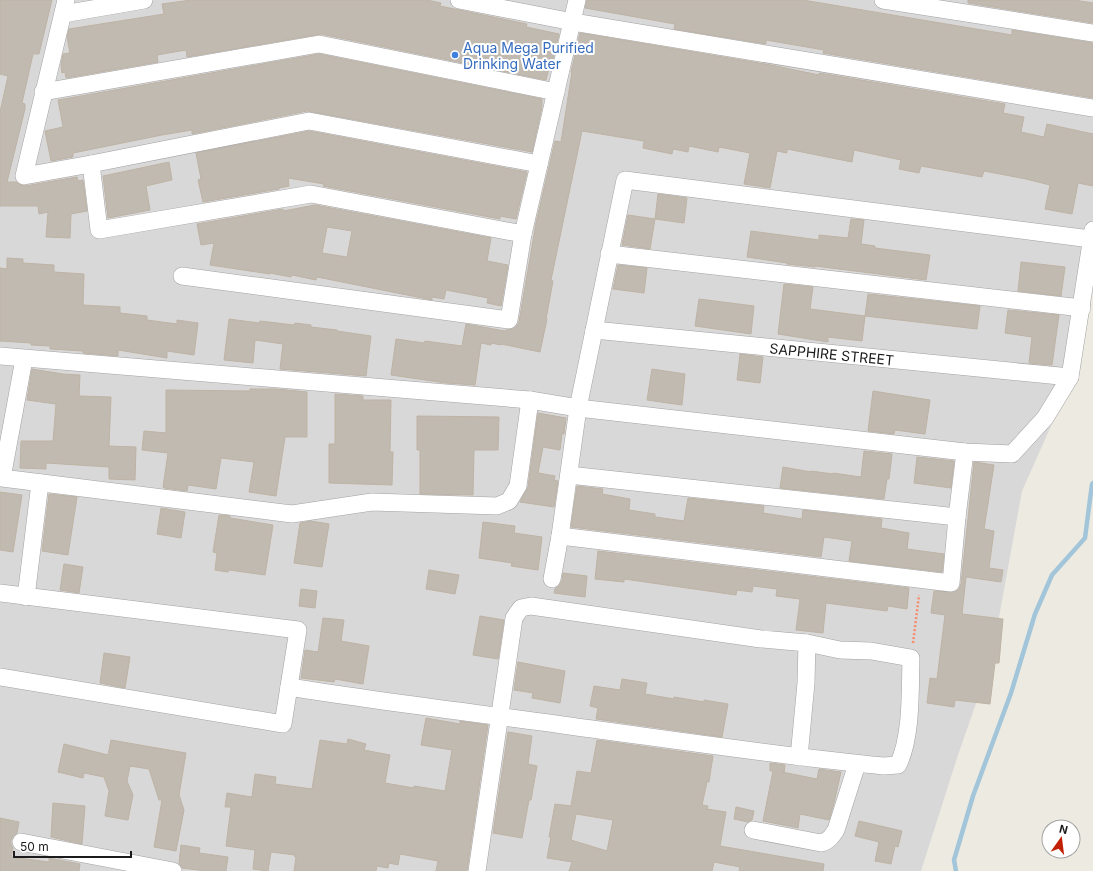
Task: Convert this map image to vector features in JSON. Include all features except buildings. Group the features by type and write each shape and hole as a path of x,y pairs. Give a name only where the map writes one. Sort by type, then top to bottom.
{"street":[{"path":"144,0 64,7 24,176 308,121 539,164"},
{"path":"459,0 573,22 1093,108"},
{"path":"182,276 509,320 524,234 577,0"},
{"path":"883,0 1093,33"},
{"path":"44,92 319,44 556,92"},
{"path":"92,164 99,230 311,194 524,234"},
{"path":"0,356 530,400 578,408 965,452 1012,454 1045,418 1070,377 1082,308 1092,234 625,180 578,408 560,536 552,579"},
{"path":"609,254 1082,308"},
{"name":"SAPPHIRE STREET","path":"594,330 1070,377"},
{"path":"24,359 2,478 292,514 372,502 497,506 510,501 518,486 530,400"},
{"path":"560,536 951,583 965,452"},
{"path":"569,476 957,517"},
{"path":"26,597 40,483"},
{"path":"0,594 298,630 283,724 0,677"},
{"path":"289,687 341,696 500,716 799,757 884,766 898,765 903,753 911,658 871,651 840,650 807,643 761,639 531,606 521,608 514,618 500,716 477,871"},
{"path":"799,757 806,683 807,643"},
{"path":"753,830 821,843 826,841 832,837 836,830 856,764"},
{"path":"21,842 173,871"}],"path":[{"path":"911,658 921,580"}],"shaded area":[{"path":"0,0 1093,0 1093,284 1081,359 1022,491 991,661 958,755 921,871 0,871"}],"waterway":[{"path":"956,871 954,860 973,796 1011,693 1035,614 1052,575 1085,538 1093,483"}],"place":[{"name":"Aqua Mega Purified Drinking Water","path":"455,55"}]}
